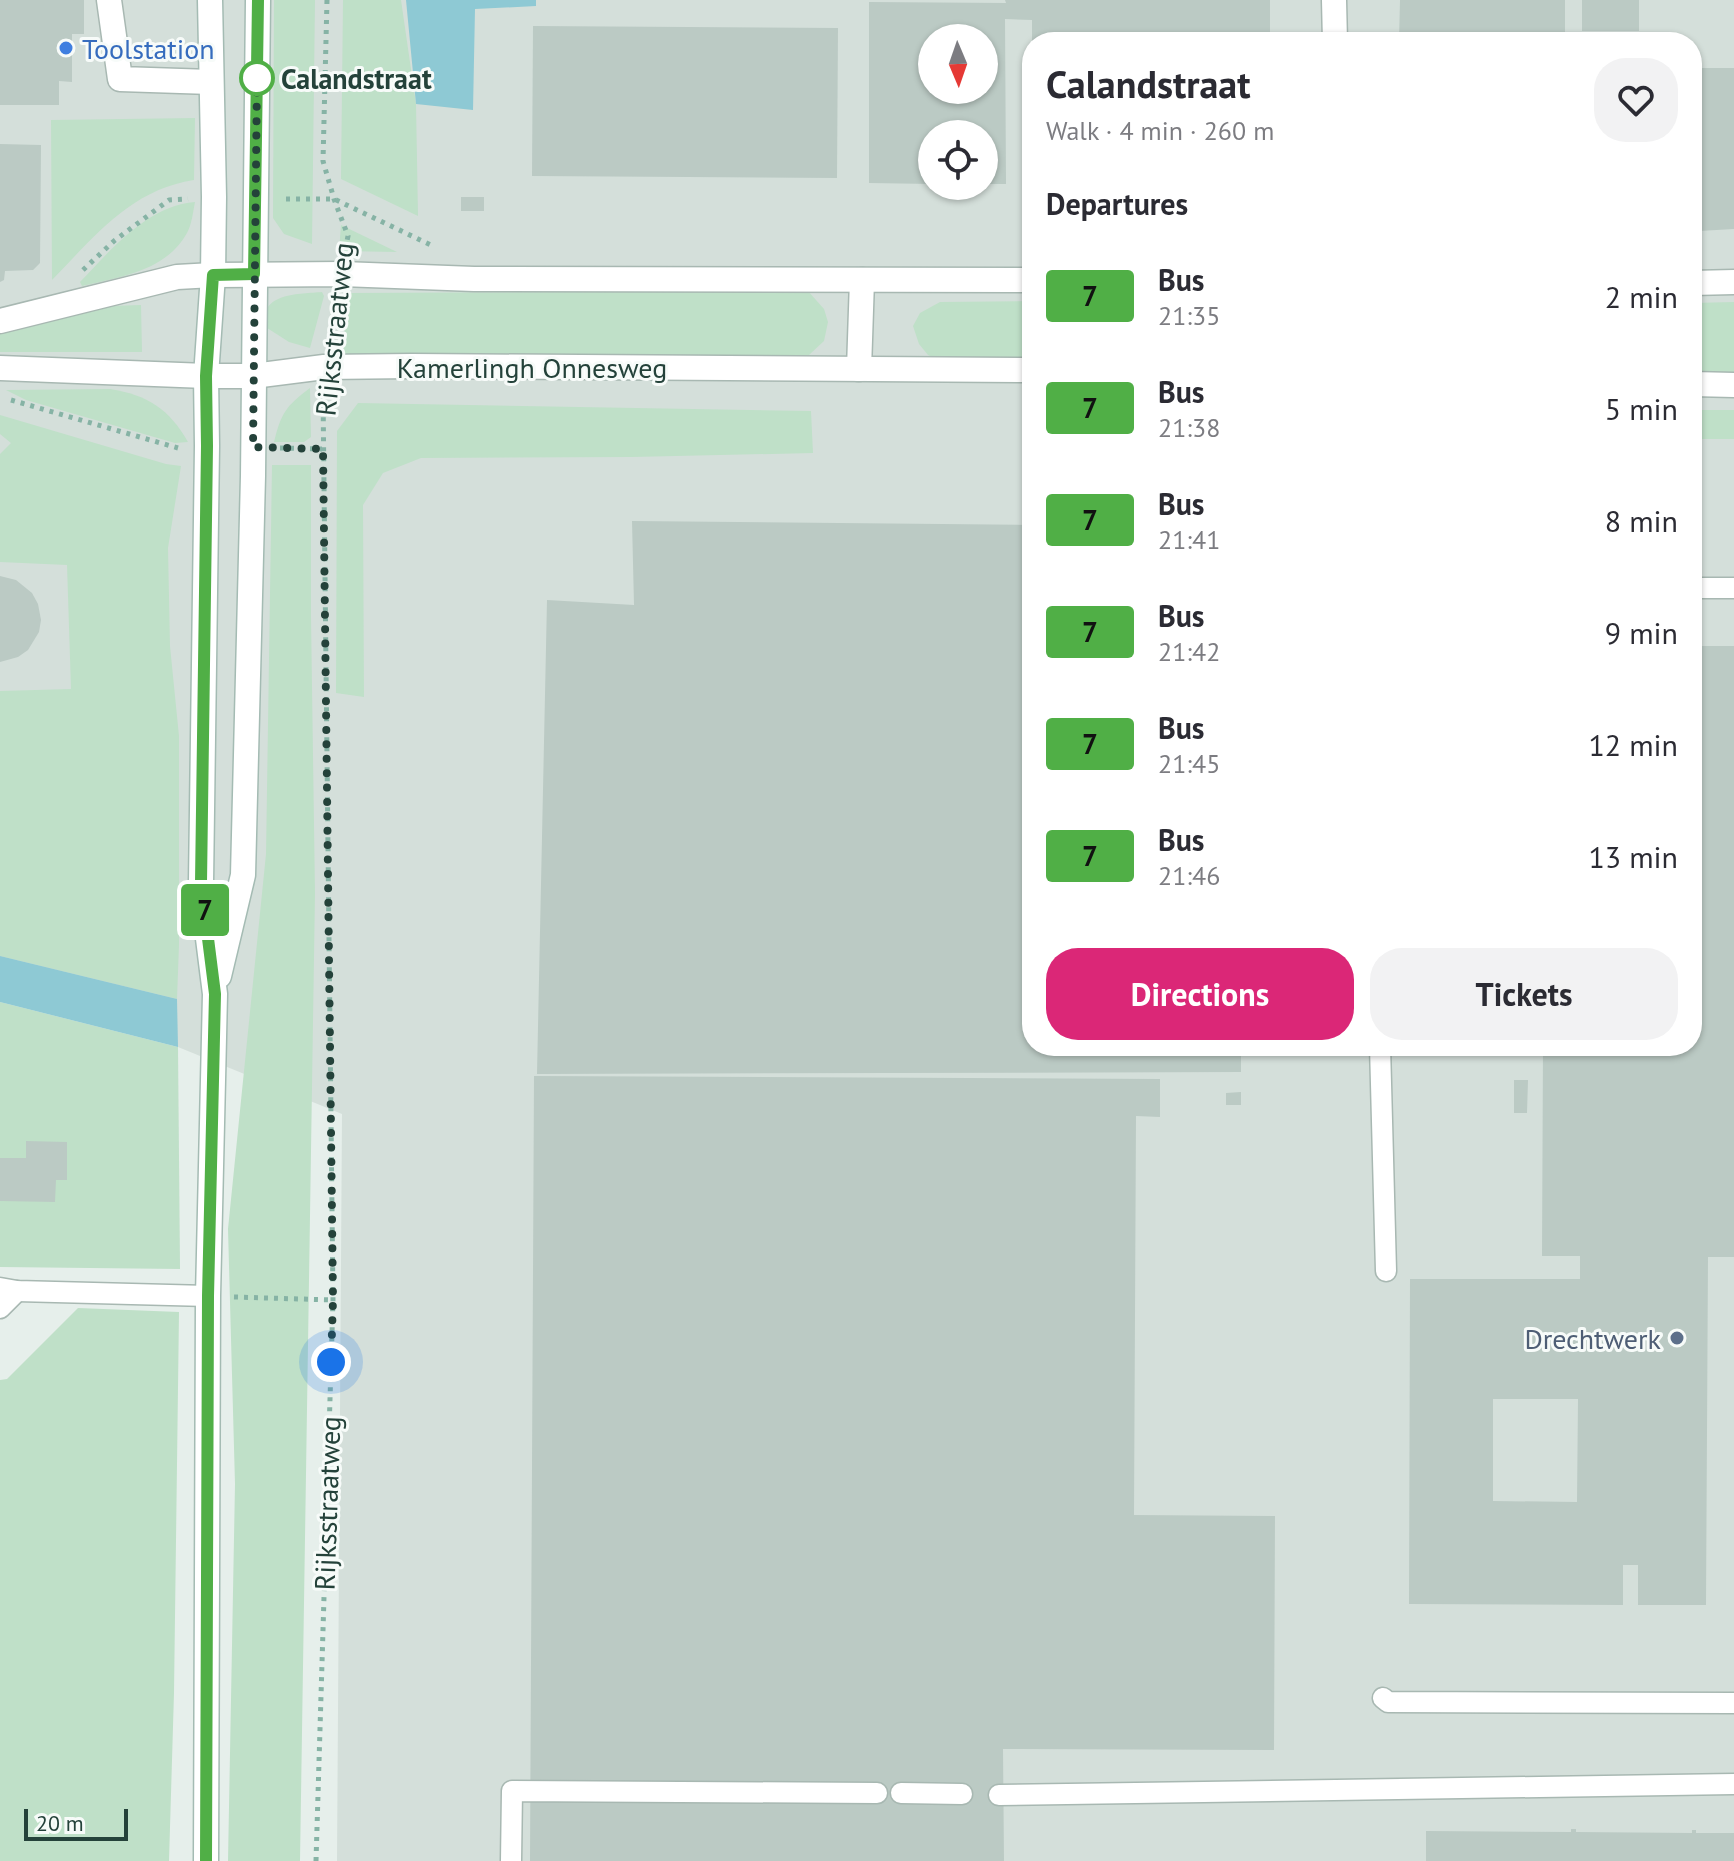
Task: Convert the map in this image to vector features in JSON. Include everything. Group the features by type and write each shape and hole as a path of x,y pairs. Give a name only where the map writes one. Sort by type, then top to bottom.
{"main road":[{"path":"109,0 120,79 211,82"},
{"path":"206,1861 208,1296 215,994 201,883 206,376 213,275 214,197 210,0"},
{"path":"215,994 243,875 253,447 258,0"},
{"path":"1334,0 1335,32"},
{"path":"0,321 177,277 213,275 1022,280"},
{"path":"859,369 862,280"},
{"path":"1702,283 1734,282"},
{"name":"Kamerlingh Onnesweg","path":"206,376 253,376 324,367 1022,370"},
{"path":"0,368 206,376"},
{"path":"1702,384 1734,385"}],"lane":[{"path":"1702,588 1734,588"},
{"path":"1380,1056 1386,1271"},
{"path":"0,1308 9,1290 208,1296"},
{"path":"1383,1698 1388,1702 1734,1703"},
{"path":"999,1795 1734,1784"},
{"path":"511,1861 512,1791 877,1793"},
{"path":"901,1793 962,1794"}],"path":[{"name":"Rijksstraatweg","path":"316,1861 333,1300 324,367 348,236 323,161 327,0"},
{"path":"6,398 176,448 207,446"},
{"path":"253,447 323,449"},
{"path":"208,1296 333,1300"}],"shaded area":[{"path":"0,0 1734,0 1734,1861 337,1861 342,1114 0,978"}],"green space":[{"path":"274,0 315,0 312,244 284,234 273,218"},
{"path":"343,0 401,0 416,104 418,216 341,179"},
{"path":"195,118 194,180 171,185 132,205 99,232 52,280 51,120"},
{"path":"195,202 187,233 167,256 141,270 82,286 80,282 105,256 146,220 178,205"},
{"path":"341,225 397,252 339,251"},
{"path":"808,291 824,309 828,322 824,341 809,355 343,356 347,293"},
{"path":"322,292 324,296 310,348 289,342 264,326 264,315 275,301 293,295"},
{"path":"1022,301 1022,367 951,366 928,355 919,344 913,326 920,313 940,302"},
{"path":"1734,302 1734,373 1702,373 1702,303"},
{"path":"141,305 142,352 0,352 0,329 80,307"},
{"path":"310,388 311,437 304,442 274,442 286,411"},
{"path":"110,389 136,395 156,405 181,430 188,442 175,443 26,400 6,390"},
{"path":"358,403 811,411 813,453 421,458 383,473 363,505 364,697 336,693 337,431"},
{"path":"1702,410 1734,410 1734,439 1702,439"},
{"path":"0,415 181,466 168,548 170,646 179,736 177,999 0,956 0,691 71,689 67,565 0,562 0,454 11,443 0,434"},
{"path":"272,465 311,465 315,893 300,1861 228,1861 235,1484 228,1229 266,854"},
{"path":"0,1002 178,1047 180,1269 0,1267"},
{"path":"78,1308 179,1312 169,1861 0,1861 0,1380 7,1379"}],"water":[{"path":"406,0 536,0 536,6 475,9 473,110 416,104"},
{"path":"0,956 177,999 178,1047 0,1002"}],"building":[{"path":"0,0 84,0 84,34 72,34 72,82 59,81 59,105 0,105"},
{"path":"1270,0 1270,32 1032,32 1032,20 1005,19 1006,184 998,184 998,120 918,120 918,184 869,183 869,2"},
{"path":"1400,0 1565,0 1565,32 1399,32"},
{"path":"1582,0 1639,0 1639,31 1582,31"},
{"path":"533,26 838,28 837,178 532,176"},
{"path":"1702,68 1734,68 1734,229 1702,231"},
{"path":"0,144 41,145 40,263 33,270 5,271 4,280 0,282"},
{"path":"461,197 484,197 484,211 461,211"},
{"path":"632,521 1022,525 1022,1056 1241,1056 1241,1072 537,1074 547,600 634,605"},
{"path":"0,576 16,580 32,593 41,620 39,632 28,650 18,657 0,662"},
{"path":"1702,646 1734,646 1734,1257 1708,1257 1706,1605 1638,1605 1638,1565 1623,1565 1623,1605 1409,1604 1410,1279 1580,1279 1580,1256 1542,1256 1543,1056 1702,1056","holes":["1493,1399 1578,1399 1577,1502 1493,1501"]},
{"path":"534,1076 1160,1079 1160,1117 1136,1116 1134,1515 1275,1516 1274,1750 1003,1749 1004,1861 530,1861"},
{"path":"1514,1080 1528,1080 1527,1113 1514,1113"},
{"path":"1241,1092 1241,1105 1226,1105 1226,1093"},
{"path":"26,1141 67,1142 67,1180 56,1180 55,1202 0,1201 0,1158 26,1158"},
{"path":"1571,1829 1576,1829 1576,1832 1692,1833 1696,1830 1696,1833 1734,1833 1734,1861 1426,1861 1426,1831 1571,1832"}],"bus line":[{"name":"7","path":"206,1861 208,1296 215,994 201,883 206,376 213,275 254,274 258,0"}],"place":[{"name":"Toolstation","path":"66,48"},
{"name":"Calandstraat","path":"257,78"},
{"name":"Drechtwerk","path":"1677,1338"}],"route":[{"path":"257,78 253,447 323,449 333,1300 331,1362"}]}
